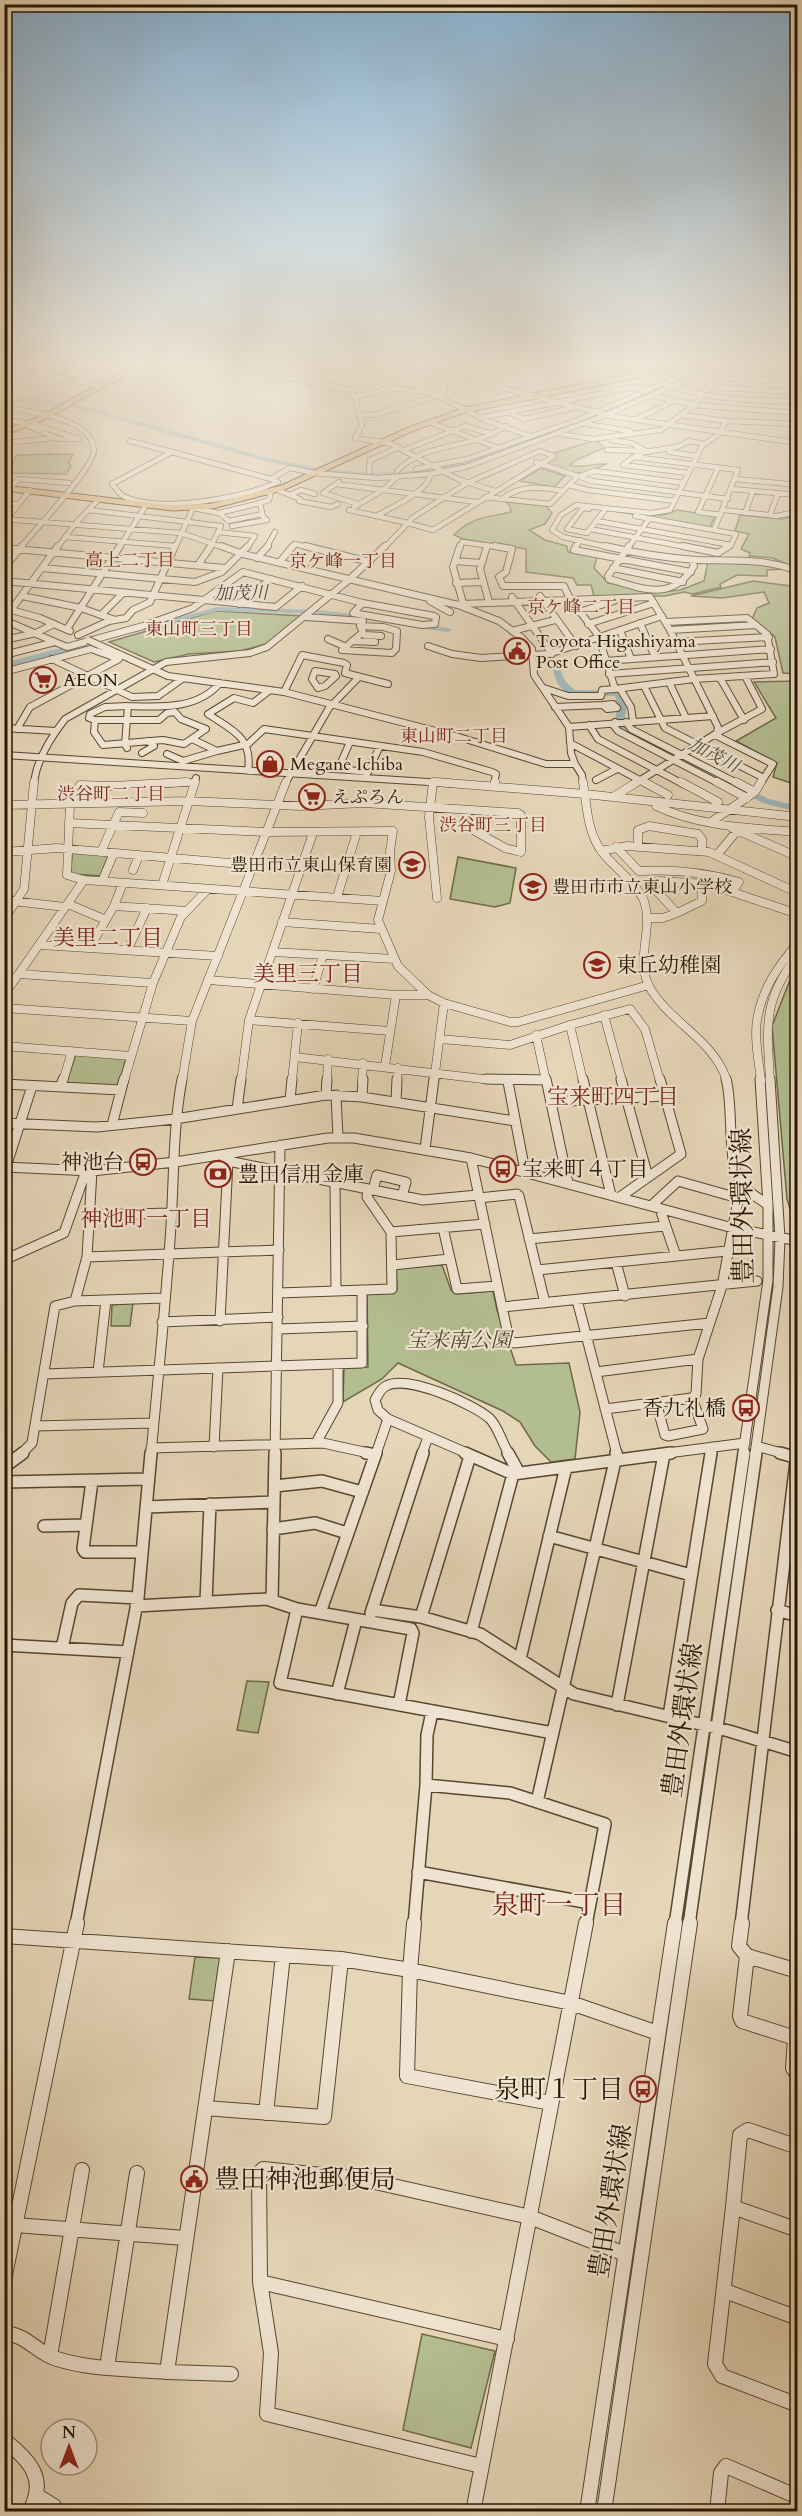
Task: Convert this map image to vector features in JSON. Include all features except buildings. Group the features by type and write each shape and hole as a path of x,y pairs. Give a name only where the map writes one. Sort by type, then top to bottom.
{"main road":[{"path":"7,488 146,505 193,508 274,491 307,477"}],"street":[{"path":"62,495 73,477"},
{"path":"4,568 76,477"},
{"path":"124,477 112,484 126,497 192,502 210,501 266,489 278,482 265,477"},
{"path":"343,477 323,493 358,504"},
{"path":"394,477 383,490 350,510 433,530 516,477"},
{"path":"376,516 414,494 426,485 430,477"},
{"path":"456,477 495,491"},
{"path":"4,919 18,901 24,888 35,772 56,731 72,712 176,660 260,650 273,643 370,562 412,518 467,483 480,477"},
{"path":"485,497 550,504 577,477"},
{"path":"580,477 728,499"},
{"path":"644,477 684,483"},
{"path":"686,477 670,510 660,513 586,505 571,507 565,510 552,529 557,535 627,549 692,560 762,559 780,563 798,571"},
{"path":"714,477 698,512 788,515 795,512 798,506"},
{"path":"7,488 19,478 69,483"},
{"path":"714,530 735,479 798,485"},
{"path":"336,484 477,502"},
{"path":"569,485 588,490 675,501"},
{"path":"502,500 510,491 536,486 564,491"},
{"path":"732,489 798,495"},
{"path":"5,520 30,490"},
{"path":"290,495 301,490 315,494"},
{"path":"588,490 583,499 655,509 660,500"},
{"path":"78,635 126,618 133,610 150,602 193,508 219,513 269,500 274,491 300,499 298,501 316,505 331,507 338,504"},
{"path":"745,513 753,491"},
{"path":"770,515 778,493"},
{"path":"316,505 332,496"},
{"path":"99,499 75,524 22,596 8,609 67,629 153,670 182,679 284,692 459,738 546,764 575,764"},
{"path":"89,510 221,526 267,520 262,514 260,503"},
{"path":"4,504 19,504"},
{"path":"67,629 146,505"},
{"path":"590,529 718,553 731,545 736,534 604,511 583,508 567,528 585,533 604,511"},
{"path":"219,513 229,521 262,514"},
{"path":"649,519 613,568 608,576 609,579 670,589 683,582 691,572 694,566 692,560"},
{"path":"5,520 182,533 257,558 430,599 461,604 493,616 512,631 518,640 530,646 534,656 533,671 569,727 575,764 582,775 589,829 601,851 643,898 648,918 642,964 649,985 658,998 706,1044 728,1080 733,1162 741,1184 722,1286 698,1359 696,1394 692,1398 605,1409"},
{"path":"597,521 731,545"},
{"path":"198,565 213,544 221,526"},
{"path":"178,598 192,587 213,579 243,554 260,529"},
{"path":"218,532 255,536"},
{"path":"257,558 268,546 275,532"},
{"path":"66,537 175,546"},
{"path":"580,540 574,550 691,572"},
{"path":"461,604 453,567 463,542 512,549 506,572 499,577 513,601 552,654"},
{"path":"279,563 295,544 370,562"},
{"path":"487,545 481,563 489,602"},
{"path":"4,548 225,568"},
{"path":"455,561 481,563"},
{"path":"42,567 160,579 192,587"},
{"path":"613,568 683,582"},
{"path":"4,620 66,647 136,628 194,608 241,573 302,586 406,612 434,616 435,624 422,625 353,613 364,602"},
{"path":"239,604 271,579"},
{"path":"4,581 276,607 302,586"},
{"path":"456,583 505,586 562,585 598,638 609,674 631,707 629,721 631,729 747,798"},
{"path":"536,586 541,600 576,646"},
{"path":"101,615 123,593"},
{"path":"22,596 81,608 136,628"},
{"path":"461,604 647,596 666,622 718,727 716,734"},
{"path":"579,612 623,597"},
{"path":"430,599 430,602 450,612"},
{"path":"588,624 654,603"},
{"path":"428,646 467,657 492,658 552,654 662,616"},
{"path":"306,617 363,621 360,626"},
{"path":"543,688 568,696 694,679 773,675 769,637 744,618 666,622"},
{"path":"512,631 555,620"},
{"path":"640,623 655,657"},
{"path":"4,640 36,633 54,624"},
{"path":"670,630 756,625"},
{"path":"333,660 343,648 363,632 360,626"},
{"path":"328,639 343,648 367,653 392,653 396,649 397,632 383,627 360,626"},
{"path":"620,630 631,659"},
{"path":"360,635 381,636"},
{"path":"676,642 769,637"},
{"path":"352,641 375,642"},
{"path":"4,664 8,663 4,657 55,642"},
{"path":"4,672 91,649 119,659 30,707 17,729"},
{"path":"605,661 771,649"},
{"path":"284,692 289,686 295,663 302,655 346,664 345,673 388,684"},
{"path":"52,659 132,697 156,697 182,679"},
{"path":"609,674 773,662"},
{"path":"4,2280 73,1941 137,1602 169,1254 175,1162 175,1119 192,1021 289,774 332,704 359,676"},
{"path":"613,796 716,734 763,709 745,676"},
{"path":"720,678 744,720"},
{"path":"669,682 686,718"},
{"path":"206,729 181,719 175,712 167,713 159,720 95,720 89,718 90,714 103,708 128,706 160,708 180,703 210,694 220,683"},
{"path":"644,686 665,728 764,778"},
{"path":"308,698 318,688"},
{"path":"248,771 252,755 248,744 208,712 234,698 253,703 270,690"},
{"path":"555,707 602,704"},
{"path":"126,746 128,706"},
{"path":"569,727 713,716"},
{"path":"95,720 94,732 103,745 126,746 148,741 169,740 184,744 206,729 223,725"},
{"path":"615,722 614,726 618,730 755,792"},
{"path":"589,725 598,739 718,802"},
{"path":"4,728 56,731"},
{"path":"167,754 183,761 248,744 264,729 432,754 496,774 494,786"},
{"path":"711,822 755,792 773,764 716,734"},
{"path":"192,739 217,751"},
{"path":"142,753 154,746 148,741"},
{"path":"338,769 350,742"},
{"path":"570,743 668,795"},
{"path":"366,775 380,746"},
{"path":"4,755 289,774 366,775 613,796 798,817"},
{"path":"314,775 317,769 322,767 366,775"},
{"path":"162,885 200,768"},
{"path":"596,780 617,769"},
{"path":"194,782 113,786 82,784 70,804 67,874 84,880 383,901"},
{"path":"433,782 429,807 437,898"},
{"path":"694,806 706,796"},
{"path":"4,805 188,801 276,806 364,803 429,807 520,814 521,852 505,848 466,826 467,810"},
{"path":"656,802 656,806 670,815 724,825 798,832"},
{"path":"101,852 119,812 143,813"},
{"path":"69,824 266,832 393,831 390,851 391,871 378,920 398,966 428,995 444,1003 510,1022 518,1022 649,985"},
{"path":"724,825 798,857"},
{"path":"638,846 638,830 649,826 698,834 702,839 702,851"},
{"path":"717,855 737,831"},
{"path":"337,897 357,832"},
{"path":"237,1108 249,1020 313,833"},
{"path":"601,851 616,847 638,846 702,851 750,869 798,893"},
{"path":"616,847 639,871 658,868 702,872 739,882"},
{"path":"4,852 27,849 67,849 253,865"},
{"path":"102,881 114,853"},
{"path":"134,870 139,856"},
{"path":"732,892 750,869"},
{"path":"4,995 84,880"},
{"path":"677,913 650,883 658,881 702,884 798,914"},
{"path":"90,947 114,906 123,882"},
{"path":"648,918 663,918 702,901 702,884"},
{"path":"112,1125 141,1018 153,983 181,917 208,889"},
{"path":"4,900 67,905 106,920"},
{"path":"114,906 187,911"},
{"path":"128,949 147,908"},
{"path":"282,922 381,929"},
{"name":"豊田外環状線","path":"775,1237 768,1205 757,1021 768,984 776,969 798,943"},
{"path":"40,945 218,956"},
{"path":"273,952 394,959"},
{"path":"313,989 323,955"},
{"name":"豊田外環状線","path":"604,2511 750,1444 778,1287 767,1023 774,993 798,955"},
{"path":"19,974 153,983"},
{"path":"208,980 396,995 428,995"},
{"path":"385,1066 396,995"},
{"path":"425,1149 444,1003"},
{"path":"4,1008 192,1021"},
{"path":"440,1039 510,1046 536,1035 630,1009 645,1029 681,1154 615,1196"},
{"path":"604,1015 648,1177"},
{"path":"249,1020 390,1031"},
{"path":"290,1100 298,1023"},
{"path":"570,1025 615,1196"},
{"path":"536,1035 568,1183"},
{"path":"4,1046 131,1056"},
{"path":"61,1088 72,1051"},
{"path":"295,1057 363,1063 508,1082 546,1080"},
{"path":"328,1059 338,1138"},
{"path":"362,1097 363,1063"},
{"path":"396,1102 398,1068"},
{"path":"508,1082 525,1171"},
{"path":"4,1084 121,1090"},
{"path":"32,1086 5,1167 89,1171 225,1158 280,1145 338,1138 425,1149 471,1158 732,1228 798,1241"},
{"path":"4,1124 97,1127 175,1119 331,1095 362,1097 515,1121"},
{"path":"551,1102 665,1095"},
{"path":"272,1601 280,1145"},
{"path":"225,1158 423,1200 517,1194 545,1303"},
{"path":"220,1321 224,1252 225,1158"},
{"path":"471,1158 509,1339 514,1343 710,1323"},
{"path":"75,1301 87,1257 89,1171"},
{"path":"4,1260 64,1233 89,1171"},
{"path":"279,1293 392,1289 392,1232 367,1197 378,1175 406,1182 402,1196"},
{"path":"651,1206 678,1181 738,1198"},
{"path":"335,1183 336,1290"},
{"path":"741,1184 768,1205"},
{"path":"660,1209 676,1256"},
{"path":"88,1215 172,1213"},
{"path":"392,1232 485,1224"},
{"path":"529,1239 665,1226"},
{"path":"443,1228 457,1289 497,1286"},
{"path":"87,1257 279,1250"},
{"path":"537,1270 727,1251"},
{"path":"393,1264 449,1259"},
{"path":"616,1262 625,1296"},
{"path":"798,1268 798,1281"},
{"path":"502,1307 757,1281"},
{"path":"44,1374 362,1363 362,1290"},
{"path":"4,1467 32,1443 55,1306 75,1301 164,1298"},
{"path":"98,1372 106,1300"},
{"path":"537,1802 617,1460 577,1300"},
{"path":"162,1322 278,1317"},
{"path":"278,1329 363,1326"},
{"path":"596,1372 698,1359"},
{"path":"315,1443 338,1403 338,1365"},
{"path":"214,1447 218,1368"},
{"path":"471,1632 516,1474 513,1457 500,1438 495,1421 414,1383 399,1381 385,1385 375,1400 378,1410 388,1419 516,1474 712,1447 750,1444 797,1458"},
{"path":"656,1402 665,1435 668,1436 704,1430 692,1398"},
{"path":"320,1613 388,1419"},
{"path":"36,1426 153,1423"},
{"path":"371,1616 428,1437"},
{"path":"798,1442 738,1946 747,1956 797,1971 798,1965"},
{"path":"151,1448 315,1443 375,1455"},
{"path":"669,1716 712,1447"},
{"path":"617,1705 664,1454"},
{"path":"421,1617 470,1456"},
{"path":"520,1659 566,1467"},
{"path":"4,1482 147,1479"},
{"path":"275,1486 322,1480 362,1492"},
{"path":"92,1481 83,1549 85,1552 142,1552"},
{"path":"146,1507 274,1502"},
{"path":"206,1602 210,1504"},
{"path":"273,1528 315,1523 347,1533"},
{"path":"44,1526 86,1525"},
{"path":"549,1536 691,1575"},
{"path":"62,1648 72,1603 80,1595 137,1602 272,1601 297,1609 356,1620 371,1616 421,1617 480,1634 564,1689 617,1705 762,1740 798,1752"},
{"path":"297,1609 280,1683 553,1733"},
{"path":"777,1610 798,1616"},
{"path":"371,1616 411,1629 413,1633 399,1705"},
{"path":"337,1694 356,1620"},
{"path":"4,1645 128,1652"},
{"path":"432,1712 427,1735 426,1785 410,1970 407,2076 551,2103"},
{"name":"豊田外環状線","path":"587,2511 658,2033 711,1727"},
{"path":"426,1785 510,1793 605,1824 473,2511"},
{"path":"418,1872 590,1903"},
{"path":"4,1936 341,1959 410,1970 570,2003 658,2033"},
{"path":"167,2372 228,1951"},
{"path":"266,2113 283,1955"},
{"path":"747,1956 741,2021 796,2038 793,2068 798,2075"},
{"path":"205,2108 324,2117 341,1959"},
{"path":"798,2148 748,2130 740,2135 725,2291 715,2364 722,2376 798,2405"},
{"path":"481,2466 267,2414 271,2353 260,2282 259,2174 263,2169 362,2179 530,2217 625,2254"},
{"path":"50,2356 74,2229 82,2170"},
{"path":"107,2367 137,2173"},
{"path":"733,2207 798,2230"},
{"path":"15,2225 185,2238"},
{"path":"260,2282 507,2339"},
{"path":"725,2291 798,2319"},
{"path":"4,2333 21,2334 55,2359 107,2367 231,2374"},
{"path":"4,2440 30,2462 34,2470 36,2495 29,2511"},
{"path":"717,2511 721,2473 726,2466 798,2497"},
{"path":"36,2495 54,2506 56,2511"}],"green space":[{"path":"526,477 564,477 554,487 520,481"},
{"path":"506,502 546,506 552,513 545,524 529,530 545,540 567,546 568,552 597,557 594,568 608,583 663,592 680,590 704,581 708,562 731,559 754,560 776,565 797,573 797,581 790,571 767,570 767,576 737,575 720,584 721,587 693,594 684,592 665,596 594,596 591,585 577,585 573,578 526,572 526,549 463,539 454,535 474,521 511,512"},
{"path":"589,507 649,515 664,515 677,510 715,516 710,527"},
{"path":"740,515 783,519 797,515 797,569 773,558 749,556 750,553 741,549 749,534 735,531"},
{"path":"753,581 791,586 797,584 797,674 783,673 775,637 752,619 757,608 769,603 764,592 722,598 691,596"},
{"path":"215,611 303,616 266,644 240,651 189,654 154,662 109,642"},
{"path":"797,681 797,785 773,777 777,763 736,741 776,718 754,682"},
{"path":"72,851 109,854 100,876 71,874"},
{"path":"458,857 516,868 510,903 495,907 450,899"},
{"path":"797,962 797,1213 790,1209 787,1199 772,1026"},
{"path":"76,1054 126,1058 118,1087 66,1085"},
{"name":"宝来南公園","path":"442,1265 451,1290 456,1294 493,1291 497,1310 516,1365 569,1363 580,1412 575,1459 551,1462 535,1446 520,1422 503,1411 398,1363 382,1379 343,1402 344,1368 368,1367 367,1293 397,1290 396,1268"},
{"path":"133,1303 130,1326 111,1326 112,1305"},
{"path":"247,1681 269,1682 258,1733 237,1730"},
{"path":"195,1957 222,1958 216,2001 189,1999"},
{"path":"422,2334 495,2351 471,2448 403,2430"}],"waterway":[{"name":"加茂川","path":"133,631 217,609 319,612 375,619"},
{"name":"加茂川","path":"411,625 448,630"},
{"name":"加茂川","path":"4,666 83,645"},
{"name":"加茂川","path":"556,669 560,681 572,693 618,693 623,706 619,720 621,728 766,801 798,809"}],"place":[{"name":"Toyota Higashiyama Post Office","path":"517,651"},
{"name":"AEON","path":"43,680"},
{"name":"Megane Ichiba","path":"270,764"},
{"name":"えぷろん","path":"312,797"},
{"name":"豊田市立東山保育園","path":"412,865"},
{"name":"豊田市市立東山小学校","path":"533,887"},
{"name":"東丘幼稚園","path":"597,965"},
{"name":"神池台","path":"143,1162"},
{"name":"宝来町４丁目","path":"503,1169"},
{"name":"豊田信用金庫","path":"218,1174"},
{"name":"香九礼橋","path":"746,1408"},
{"name":"泉町１丁目","path":"643,2089"},
{"name":"豊田神池郵便局","path":"194,2179"}],"district":[{"name":"高上二丁目","path":"130,560"},
{"name":"京ケ峰一丁目","path":"343,561"},
{"name":"京ケ峰二丁目","path":"581,607"},
{"name":"東山町三丁目","path":"199,629"},
{"name":"東山町二丁目","path":"454,736"},
{"name":"渋谷町二丁目","path":"111,794"},
{"name":"渋谷町三丁目","path":"493,825"},
{"name":"美里二丁目","path":"108,937"},
{"name":"美里三丁目","path":"308,973"},
{"name":"宝来町四丁目","path":"613,1096"},
{"name":"神池町一丁目","path":"146,1218"},
{"name":"泉町一丁目","path":"559,1905"}]}
